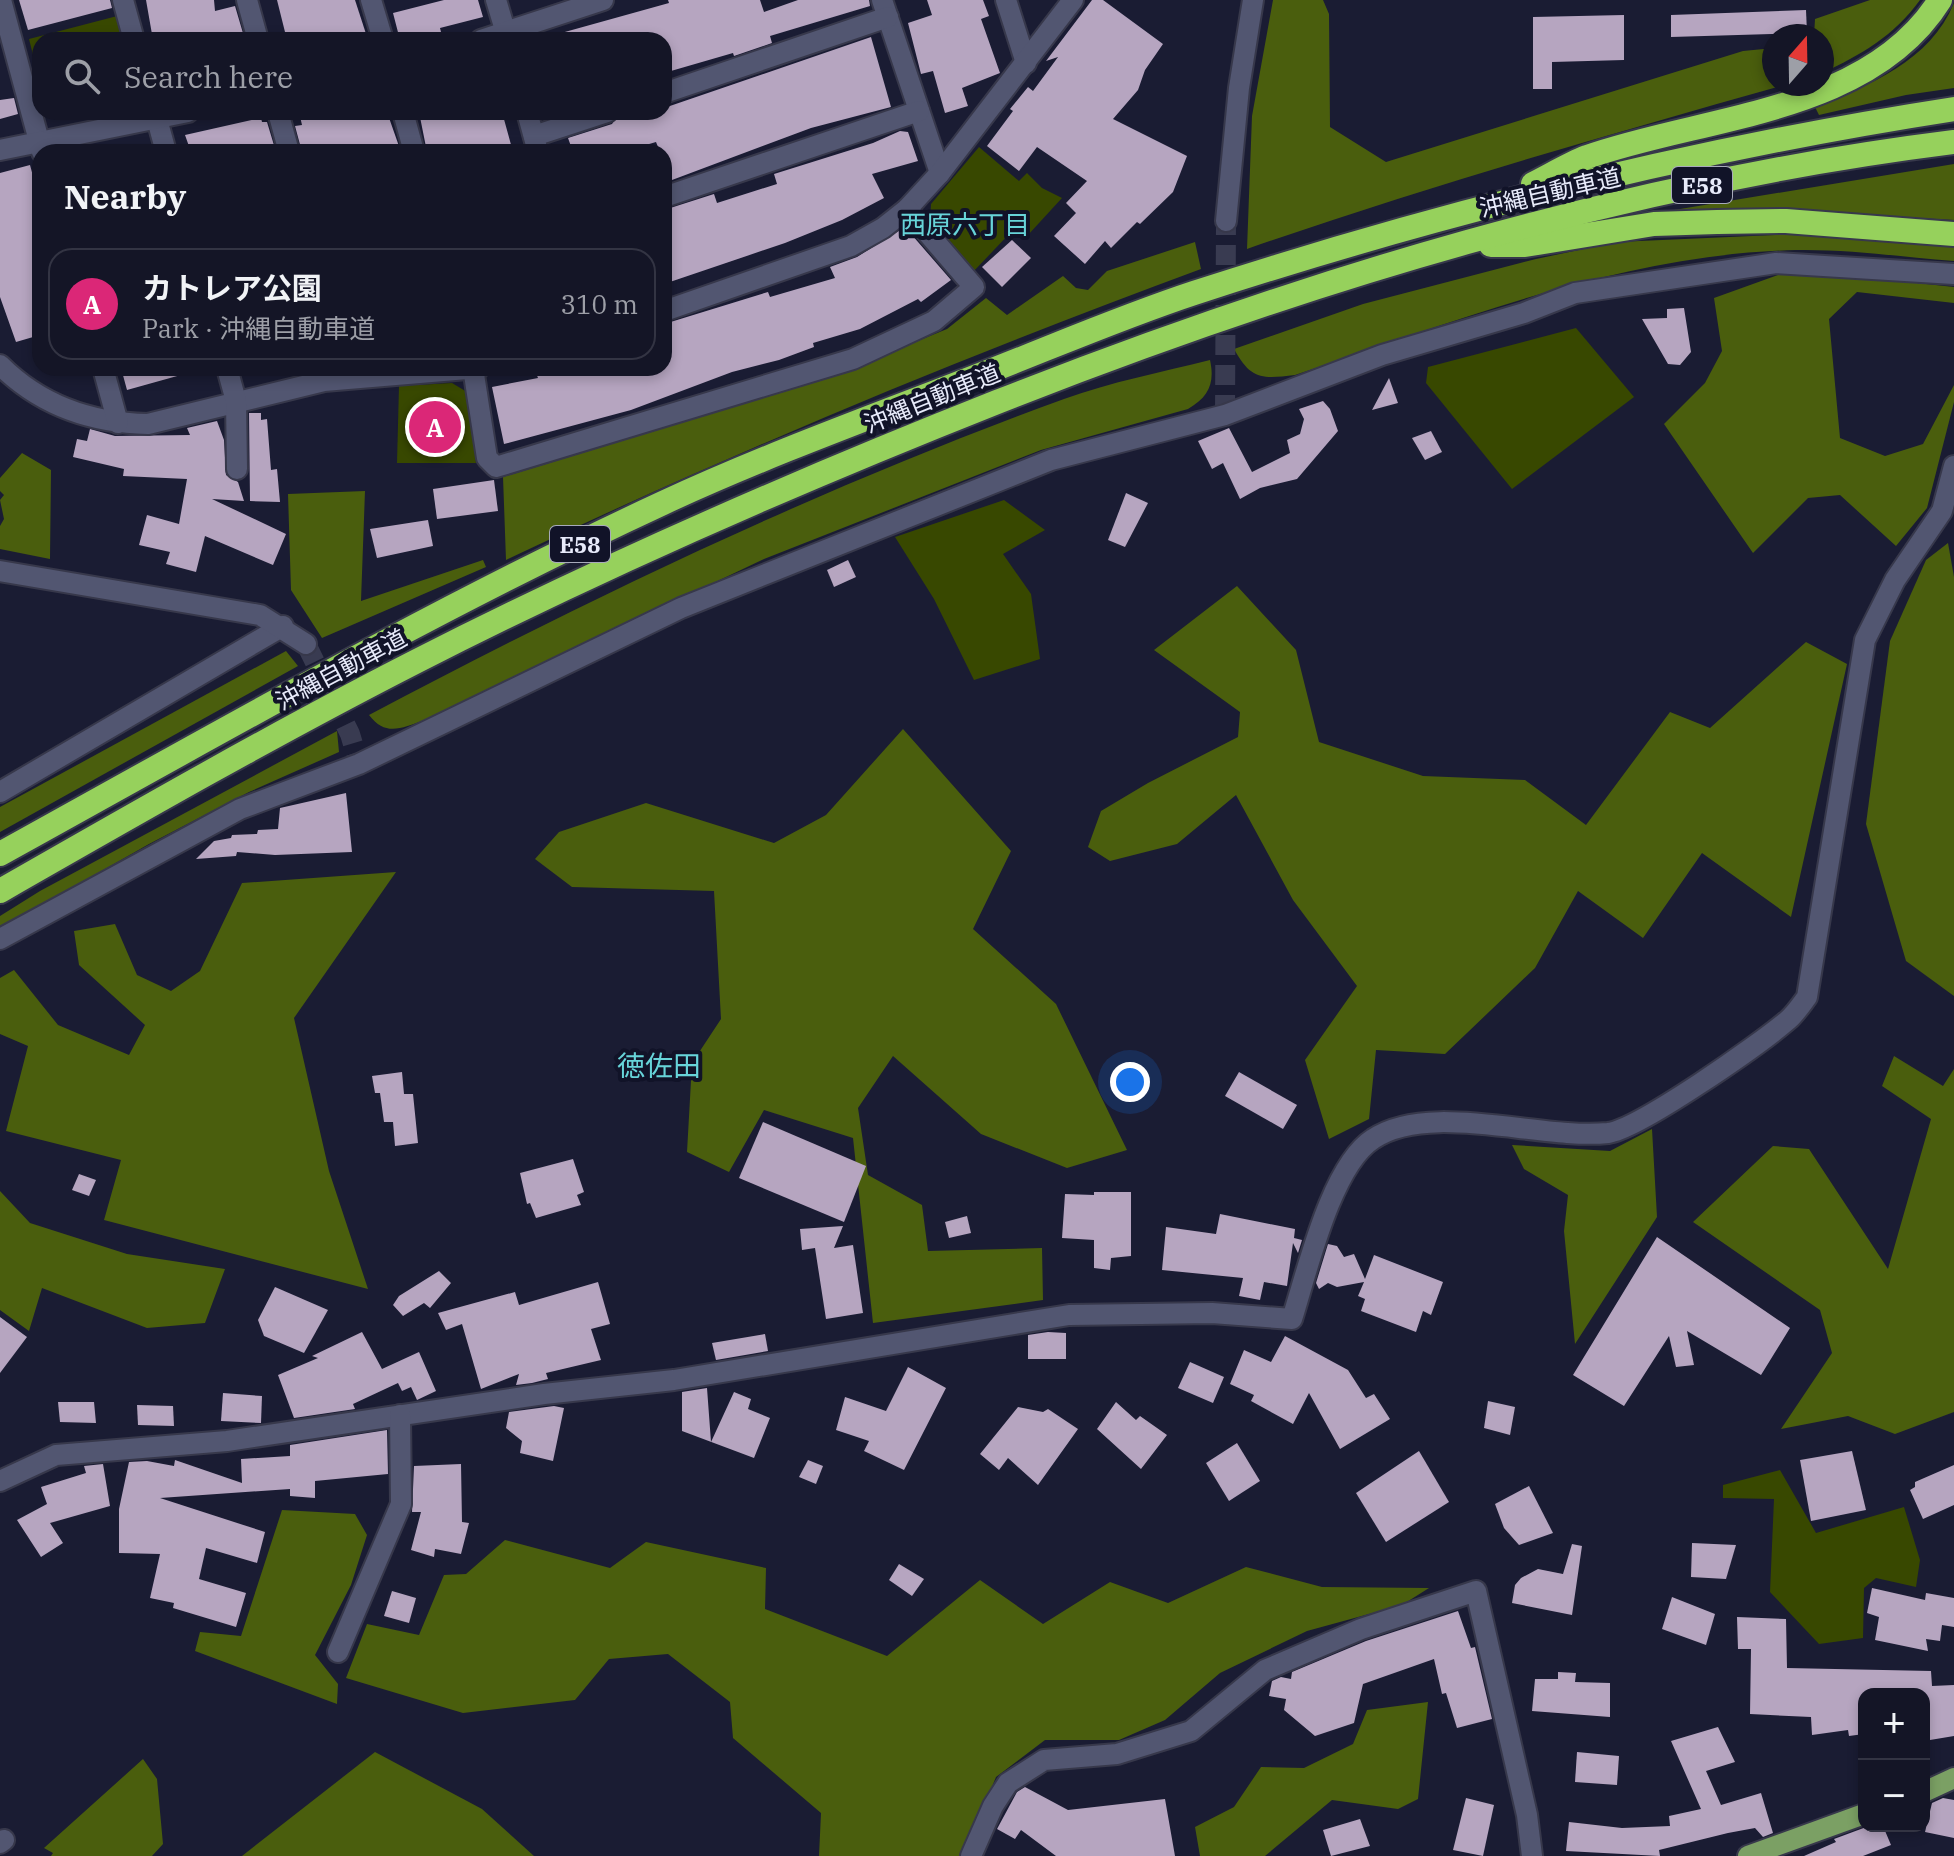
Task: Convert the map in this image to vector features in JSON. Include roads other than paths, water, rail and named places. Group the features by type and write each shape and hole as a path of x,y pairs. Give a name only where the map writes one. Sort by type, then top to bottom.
{"highway":[{"path":"1495,203 1586,157 1771,108 1851,78 1904,43 1940,0"},
{"name":"沖縄自動車道","path":"0,854 403,631 665,502 838,430 1189,295 1495,203 1789,135 1954,109"},
{"name":"沖縄自動車道","path":"0,891 303,720 421,659 776,494 1156,341 1452,245 1772,169 1954,142"},
{"path":"1452,245 1525,245 1654,224 1717,222 1786,221 1954,234"}],"main road":[{"path":"1930,1789 1954,1778"},
{"path":"1748,1856 1789,1849 1858,1817"}],"street":[{"path":"1,0 32,117"},
{"path":"123,0 132,32"},
{"path":"247,0 256,32"},
{"path":"371,0 381,32"},
{"path":"496,0 506,32"},
{"path":"518,32 603,0"},
{"path":"1006,0 1026,63"},
{"path":"672,308 851,246 883,228 907,209 940,173 1073,0"},
{"path":"1226,221 1239,88 1253,0"},
{"path":"672,90 885,8 940,173"},
{"path":"672,194 919,111"},
{"path":"33,120 39,144"},
{"path":"51,144 138,120"},
{"path":"157,120 164,144"},
{"path":"280,120 287,144"},
{"path":"405,120 412,144"},
{"path":"529,120 536,144 589,120"},
{"path":"0,150 32,148"},
{"path":"476,376 487,458 496,467 853,359 934,321 974,287 907,209"},
{"path":"0,939 240,809 359,764 681,608 1051,460 1225,415 1382,355 1524,313 1575,293 1776,263 1954,274"},
{"path":"0,365 41,398 79,415 118,423 172,420 336,376"},
{"path":"105,376 118,423"},
{"path":"229,376 236,401 237,469"},
{"path":"0,1481 56,1455 227,1441 544,1394 674,1380 1069,1315 1212,1313 1292,1319 1327,1209 1353,1159 1373,1139 1402,1127 1447,1122 1522,1131 1610,1133 1715,1074 1790,1019 1807,997 1865,640 1895,580 1942,511 1954,466"},
{"path":"0,571 260,615 283,626 306,644"},
{"path":"0,792 283,626"},
{"path":"338,1652 401,1504 400,1415"},
{"path":"971,1856 993,1806 1008,1783 1044,1760 1117,1754 1191,1731 1265,1670 1361,1629 1476,1591 1527,1815 1532,1856"}],"tunnel":[{"path":"1225,415 1226,221"},
{"path":"306,644 350,734 359,764"}],"place":[{"name":"カトレア公園","path":"435,427"}],"district":[{"name":"西原六丁目","path":"965,224"},
{"name":"徳佐田","path":"659,1065"}]}
